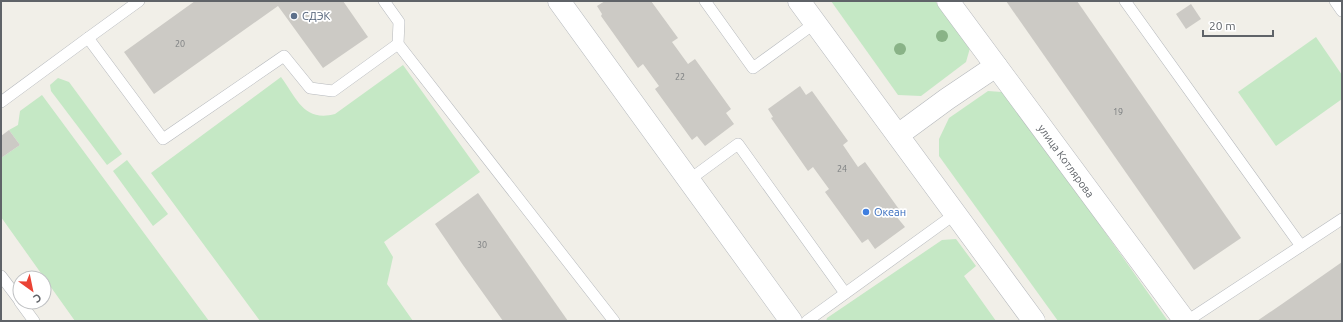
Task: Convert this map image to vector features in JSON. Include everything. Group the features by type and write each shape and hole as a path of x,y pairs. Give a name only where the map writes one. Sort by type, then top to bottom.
{"street":[{"path":"559,1 791,321"},
{"path":"799,1 1034,321"},
{"name":"улица Котлярова","path":"948,1 1186,321"},
{"path":"898,136 947,99 996,66"}],"lane":[{"path":"1,102 139,1"},
{"path":"384,1 399,22 398,44 614,321"},
{"path":"705,1 753,68 815,23"},
{"path":"1125,1 1301,246"},
{"path":"1335,1 1342,10"},
{"path":"88,38 163,139 284,56 310,88 333,91 398,44"},
{"path":"689,180 738,144 845,293"},
{"path":"807,321 955,214"},
{"path":"1186,321 1342,219"},
{"path":"1,276 12,291"},
{"path":"26,310 34,321"}],"green space":[{"path":"831,1 935,1 970,48 966,62 921,96 898,95"},
{"path":"1316,37 1342,75 1342,99 1276,146 1238,92"},
{"path":"403,65 480,172 384,242 393,257 387,284 413,321 260,321 151,173 281,77 302,107 316,115 324,116 335,114"},
{"path":"58,78 69,82 122,154 107,165 51,91 50,85"},
{"path":"988,91 1002,92 1014,104 1168,321 1058,321 939,156 939,139 949,118"},
{"path":"42,95 209,321 75,321 52,289 52,270 39,270 1,217 1,158 20,145 9,130 18,125 20,111"},
{"path":"127,160 168,214 153,226 113,171"},
{"path":"956,239 976,266 964,276 996,321 826,321 827,318 942,240"}],"building":[{"path":"195,1 343,1 368,37 323,68 278,6 154,94 124,52"},
{"path":"605,1 651,1 678,38 672,42 688,64 695,59 731,109 726,113 734,124 705,146 697,136 692,140 655,89 659,86 643,64 638,68 601,16 602,14 597,6"},
{"path":"1006,1 1077,1 1241,238 1194,270"},
{"path":"1191,4 1201,19 1186,29 1176,14"},
{"path":"800,86 806,95 812,91 848,141 843,145 858,167 865,162 901,212 896,216 905,227 875,249 868,239 862,243 825,192 829,189 813,167 808,171 771,118 773,117 768,109"},
{"path":"9,130 20,145 1,158 1,136"},
{"path":"478,193 568,321 503,321 463,265 435,224"},
{"path":"1342,262 1342,321 1257,321 1282,304"}],"place":[{"name":"СДЭК","path":"294,16"},
{"name":"Океан","path":"866,212"}]}
